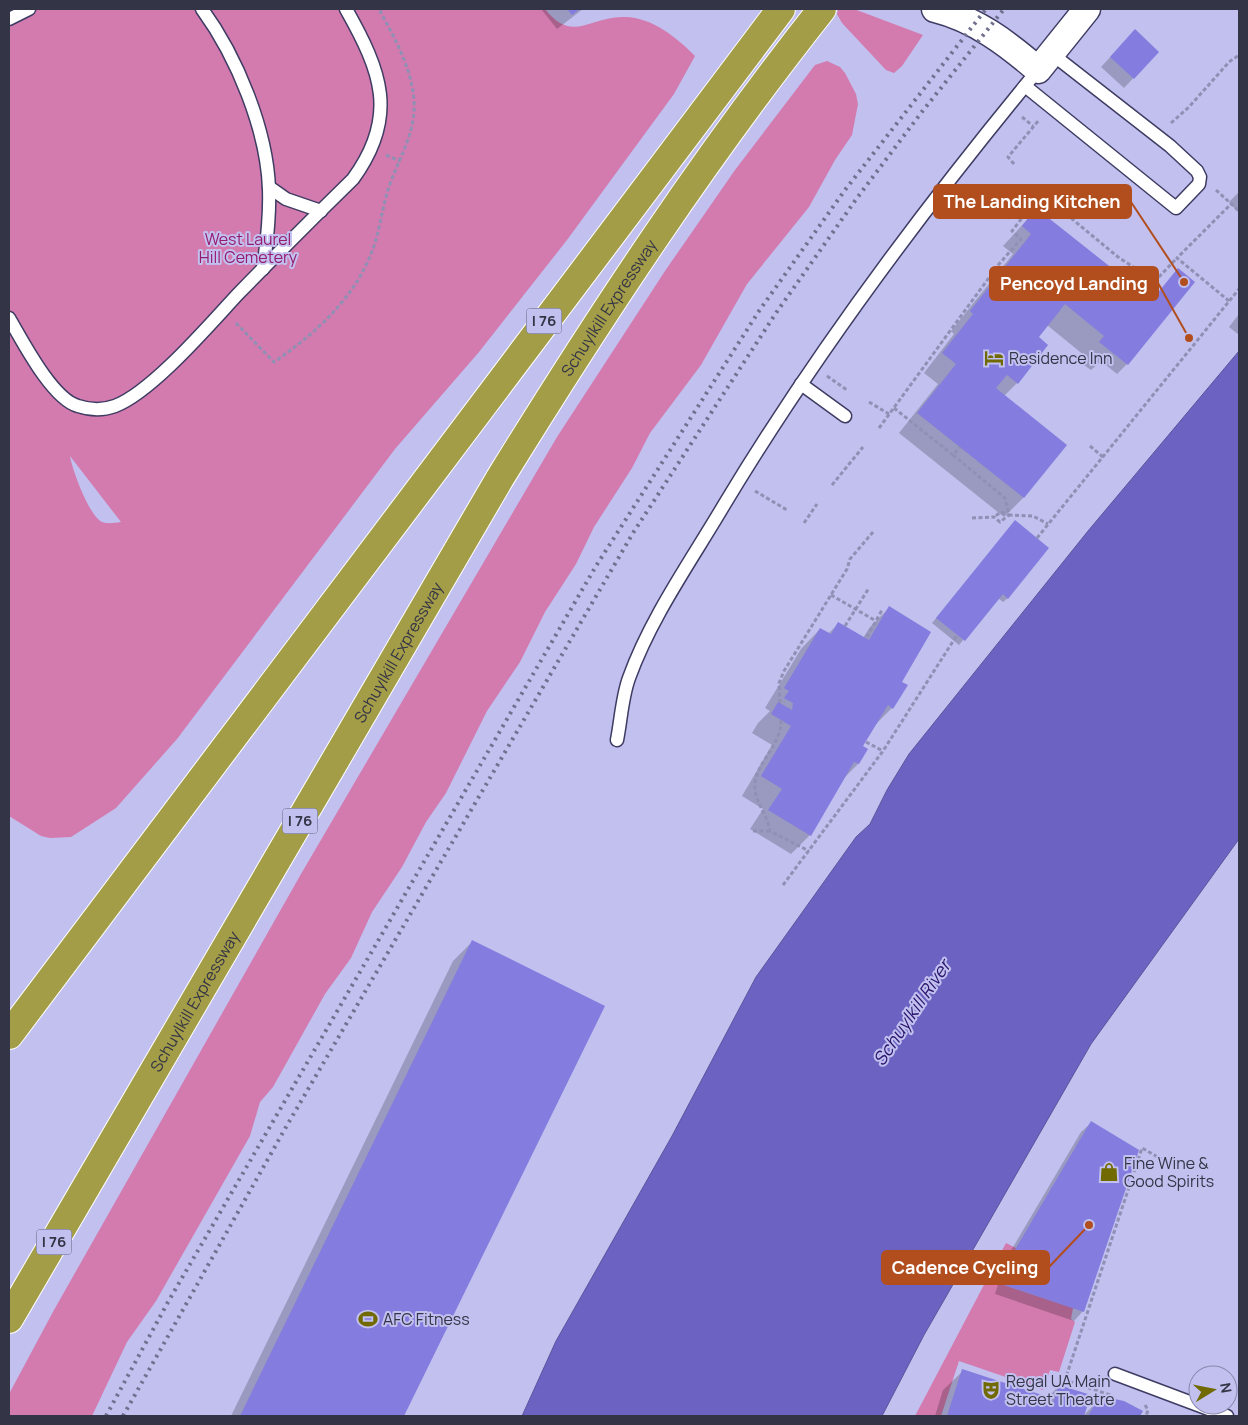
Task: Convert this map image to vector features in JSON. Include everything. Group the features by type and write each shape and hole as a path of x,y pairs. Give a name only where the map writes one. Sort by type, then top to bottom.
{"highway":[{"name":"I 76","path":"9,1035 781,9"},
{"name":"Schuylkill Expressway","path":"9,1318 500,478 561,379 668,215 766,80 822,9"},
{"path":"9,1288 99,1165"}],"street":[{"path":"935,9 970,21 989,32 1038,70 1087,9"}],"lane":[{"path":"9,19 29,9"},
{"path":"202,9 224,41 246,89 260,138 269,187 269,218 263,269"},
{"path":"9,318 37,366 60,394 76,406 97,409 115,406 138,392 182,354 353,179 368,158 378,133 380,110 379,84 373,60 346,9"},
{"path":"1038,70 1170,146 1197,171 1200,177 1199,184 1176,208 1038,70"},
{"path":"617,740 629,679 642,646 738,482 801,384 874,279 1038,70"},
{"path":"269,187 286,199 321,211"},
{"path":"801,384 845,416"},
{"path":"1114,1374 1227,1416"}],"path":[{"path":"224,310 274,362 305,341 330,317 354,288 367,265 376,240 390,184 410,137 414,121 414,99 409,76 397,44 379,9"},
{"path":"1170,124 1189,107 1229,62 1239,55"},
{"path":"1020,115 1033,126"},
{"path":"1014,164 1008,157 1040,119"},
{"path":"1031,185 1118,257 1155,281 1232,204"},
{"path":"1216,190 1239,211"},
{"path":"879,428 999,264 1021,239 1012,231 1041,193"},
{"path":"1177,258 1229,301"},
{"path":"1037,538 1239,289"},
{"path":"824,374 848,390"},
{"path":"869,402 889,414"},
{"path":"894,408 1005,498 1009,515"},
{"path":"1090,446 1103,457"},
{"path":"832,485 864,447"},
{"path":"953,455 960,447"},
{"path":"738,482 786,510"},
{"path":"804,523 817,504"},
{"path":"972,518 994,517 1001,512 1009,515 1033,516 1048,524"},
{"path":"994,517 1000,522 1009,515"},
{"path":"780,703 779,683 784,672 847,569 850,559 873,532"},
{"path":"845,626 868,588"},
{"path":"831,594 876,621"},
{"path":"867,637 882,610"},
{"path":"783,885 883,751 912,709 956,635"},
{"path":"770,831 766,814 754,786 755,780 780,732 781,720"},
{"path":"866,742 883,751"},
{"path":"753,831 770,831 808,851"},
{"path":"1118,1397 1065,1380 1142,1148 1175,1167"},
{"path":"1136,1403 1145,1406 1150,1411 1146,1416"}],"green space":[{"name":"West Laurel Hill Cemetery","path":"9,9 545,9 564,25 572,27 610,18 632,17 652,24 672,35 695,56 674,94 567,240 479,352 395,449 177,739 116,808 71,837 50,838 41,836 9,816","holes":["70,456 121,522 104,523 97,518 82,492"]},
{"path":"838,9 854,9 923,35 902,66 894,73 886,70 842,23 837,14"},
{"path":"827,61 840,67 856,94 858,104 852,135 835,160 809,207 747,284 701,365 650,433 632,468 594,527 576,564 545,612 520,662 487,711 446,793 426,822 402,867 372,912 351,958 325,994 273,1087 260,1102 250,1136 156,1301 127,1342 92,1416 9,1416 9,1394 54,1310 301,874 557,437 665,271 735,170 815,65"},
{"path":"1006,1243 1016,1248 1004,1285 1073,1308 1071,1319 1075,1322 1059,1372 1050,1370 1043,1390 959,1361 941,1416 915,1416"}],"water":[{"name":"Schuylkill River","path":"1239,351 1239,839 1091,1044 924,1335 882,1416 522,1416 556,1341 672,1136 756,977 856,837 870,824 887,790 909,754 1088,531"}],"building":[{"path":"567,9 580,9 572,15"},
{"path":"1135,29 1159,52 1134,79 1110,57"},
{"name":"Residence Inn","path":"1036,208 1152,300 1178,268 1195,282 1128,365 1099,342 1104,336 1065,304 1039,337 1048,345 1018,384 1007,375 996,388 1067,445 1024,498 917,413 956,364 942,353 973,314 970,311 1031,234 1022,226"},
{"path":"1015,520 1049,548 1008,599 1003,594 965,641 936,618"},
{"path":"889,606 931,632 902,682 908,685 893,709 888,705 863,746 868,749 859,764 854,762 811,836 768,810 782,789 761,776 791,726 771,714 778,702 792,710 793,703 784,698 789,691 784,688 820,628 831,634 838,622 869,640"},
{"path":"472,940 605,1006 404,1416 240,1416"},
{"path":"1091,1121 1139,1150 1084,1312 1004,1285 1016,1248"},
{"name":"Regal UA Main Street Theatre","path":"962,1369 1042,1395 1039,1402 1052,1406 1059,1385 1091,1395 1084,1416 947,1416"},
{"name":"Regal UA Main Street Theatre","path":"1100,1396 1124,1401 1143,1411 1140,1416 1088,1416"}],"railway":[{"path":"106,1416 168,1302 596,566 759,311 845,190 986,9"},
{"path":"123,1416 286,1127 633,533 776,313 857,198 921,113 1004,9"}],"place":[{"name":"The Landing Kitchen","path":"1184,282"},
{"name":"Pencoyd Landing","path":"1189,338"},
{"name":"Residence Inn","path":"994,358"},
{"name":"Fine Wine & Good Spirits","path":"1109,1172"},
{"name":"Cadence Cycling","path":"1089,1225"},
{"name":"AFC Fitness","path":"368,1319"},
{"name":"Regal UA Main Street Theatre","path":"991,1390"}]}
